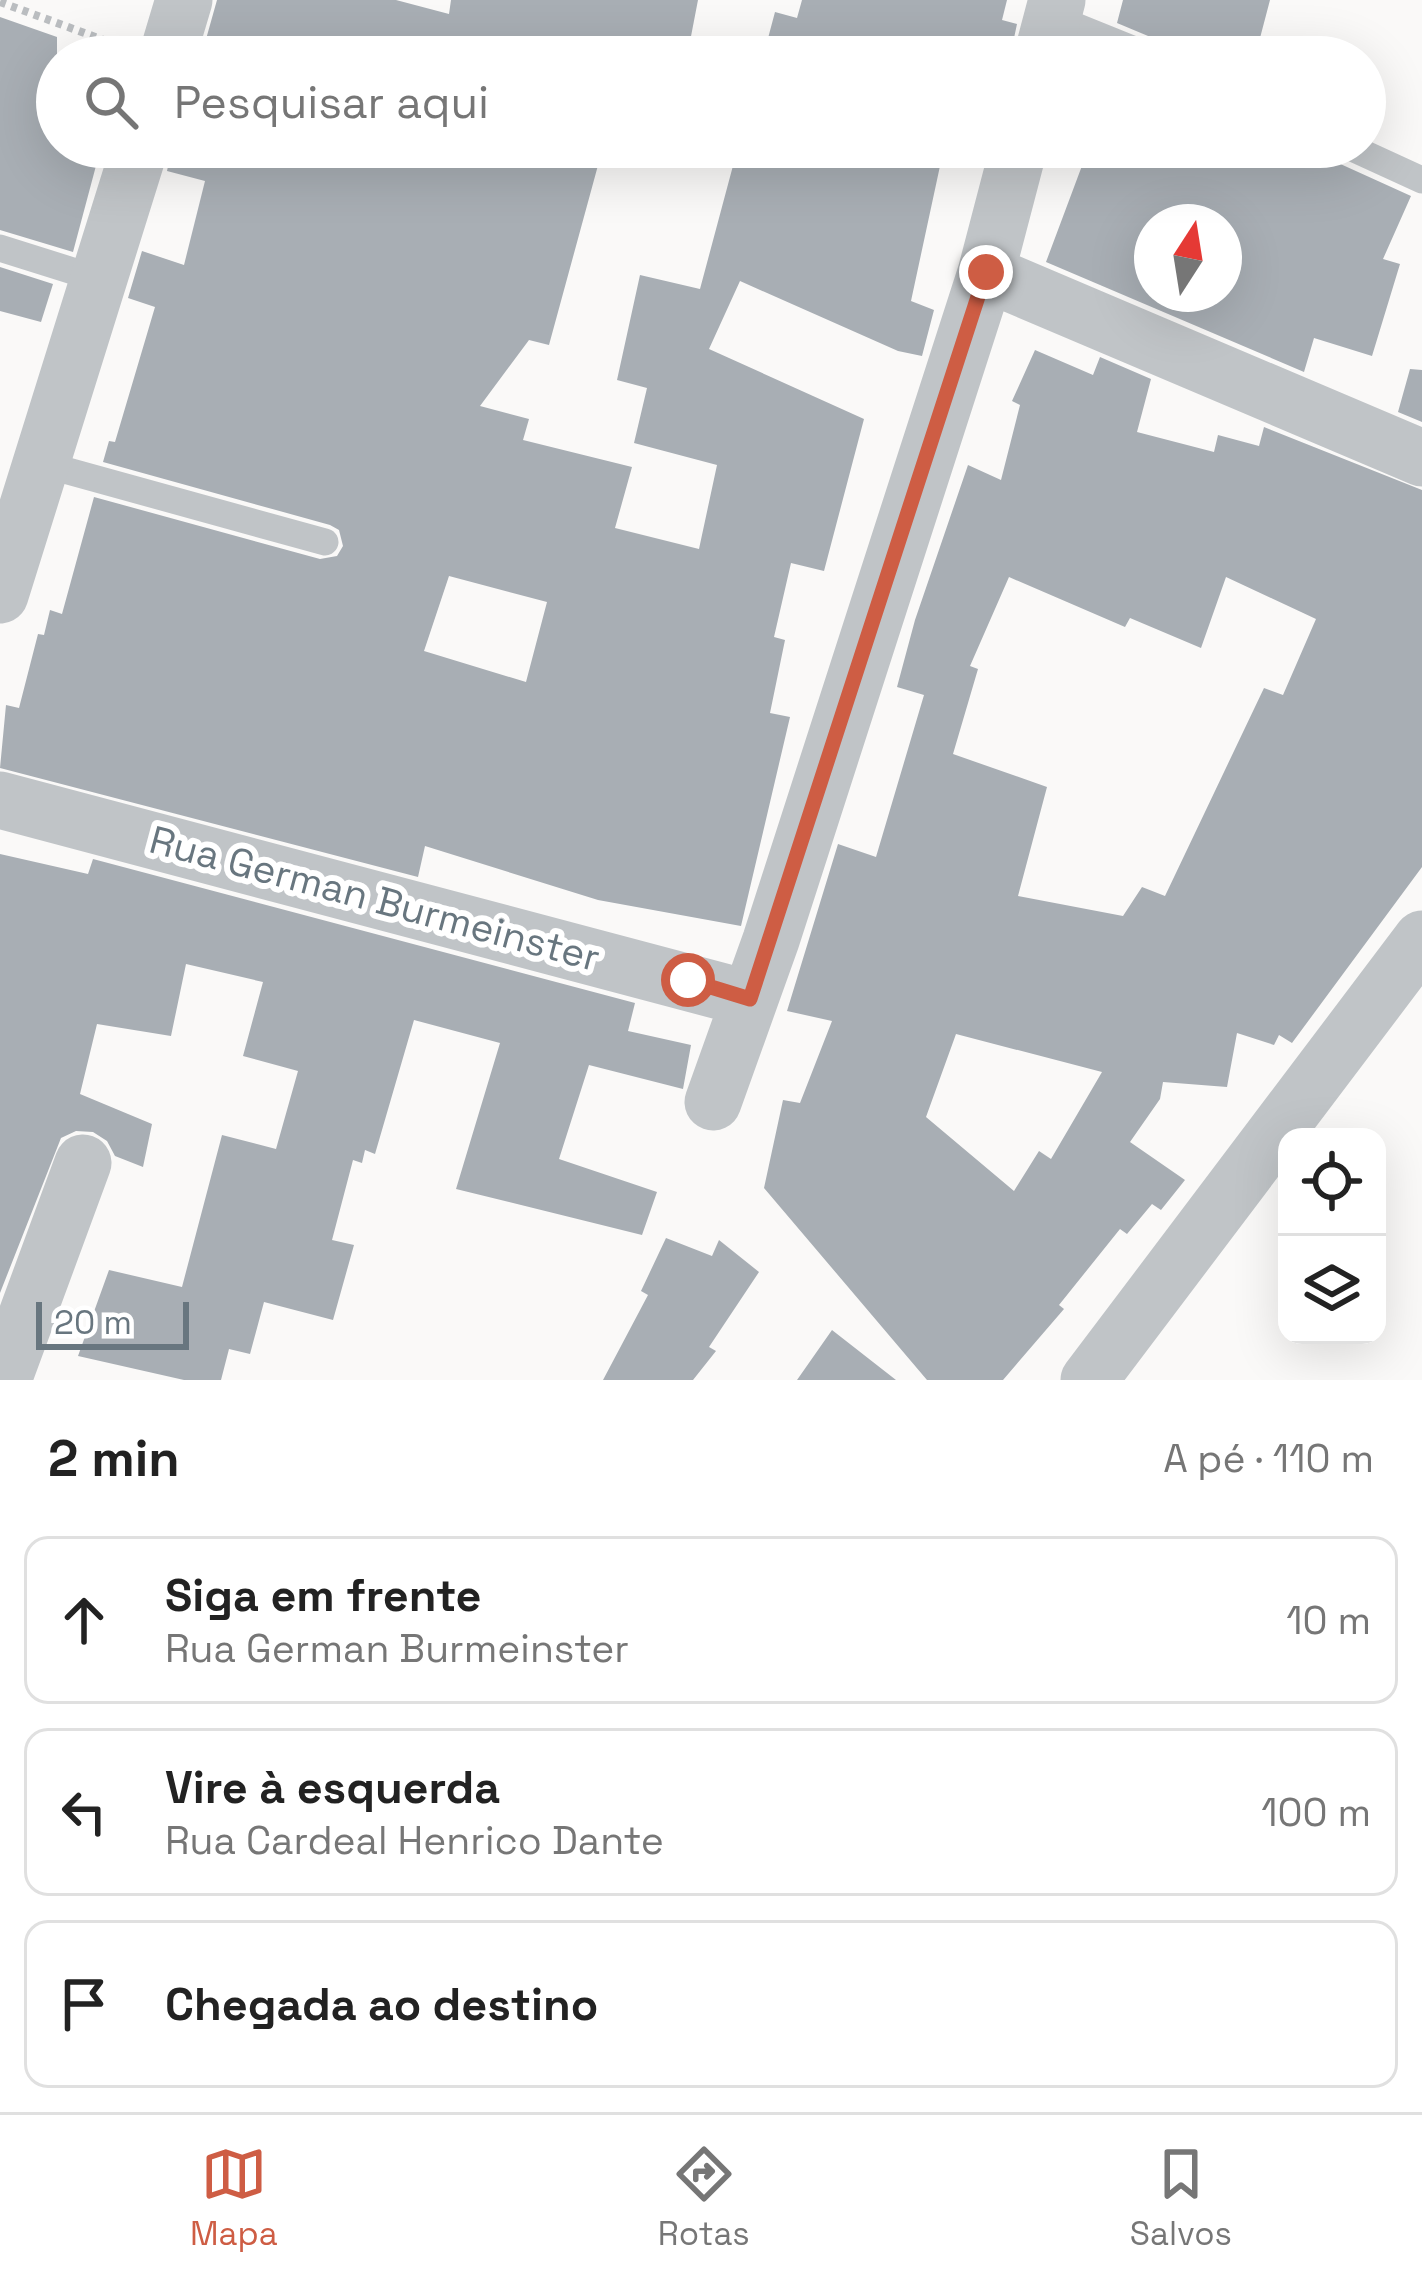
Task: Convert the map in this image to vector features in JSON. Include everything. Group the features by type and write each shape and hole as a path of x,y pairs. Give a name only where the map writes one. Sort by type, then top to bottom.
{"street":[{"path":"161,36 184,0"},
{"path":"0,595 133,168"},
{"path":"712,1102 750,999 986,272 1013,168"},
{"path":"986,272 1422,458"},
{"name":"Rua German Burmeinster","path":"0,800 750,999"},
{"path":"1090,1380 1422,939"},
{"path":"3,1380 83,1163"}],"lane":[{"path":"1051,25 1086,36"},
{"path":"1386,164 1422,180"},
{"path":"0,248 98,279"},
{"path":"39,463 326,542"}],"path":[{"path":"0,2 98,36"}],"building":[{"path":"217,0 396,0 449,14 451,0 698,0 691,36 207,36"},
{"path":"802,0 1007,0 1002,20 1017,24 1014,36 769,36 775,12 797,18"},
{"path":"1123,0 1270,0 1261,36 1148,36 1117,23"},
{"path":"0,17 54,36 36,36 36,168 95,168 73,252 0,230"},
{"path":"168,168 597,168 549,345 529,340 480,406 529,419 523,440 632,467 615,528 699,549 717,465 634,443 647,388 617,380 640,275 700,289 732,168 940,168 911,301 934,310 922,356 898,351 740,281 709,349 864,419 824,571 791,563 774,637 785,640 770,713 790,717 741,926 598,900 425,846 418,877 0,768 6,705 19,708 38,634 44,635 50,610 62,614 94,497 320,559 337,556 343,546 339,530 330,525 103,462 109,441 115,442 155,307 128,298 142,251 184,265 205,181","holes":["449,576 547,602 526,682 424,651"]},
{"path":"1081,168 1349,168 1411,196 1383,259 1400,264 1372,356 1314,338 1304,372 1163,312 1242,312 1242,204 1134,204 1134,300 1046,262"},
{"path":"0,267 53,284 41,322 0,311"},
{"path":"1035,350 1093,375 1100,357 1151,379 1137,432 1214,452 1218,435 1259,446 1264,427 1422,490 1422,867 1292,1043 1279,1035 1274,1045 1237,1033 1227,1087 1163,1082 1160,1099 1130,1142 1185,1180 1161,1210 1152,1204 1127,1234 1120,1229 1059,1305 1064,1309 1003,1380 927,1380 764,1188 783,1100 800,1103 832,1021 787,1011 838,844 876,857 924,695 897,687 915,620 968,465 1001,480 1020,405 1012,401","holes":["1009,577 1125,627 1130,618 1201,648 1226,577 1316,619 1283,695 1264,688 1165,896 1142,887 1123,916 1018,896 1047,787 953,754 978,669 970,666","956,1034 1102,1072 1051,1159 1039,1151 1014,1191 926,1117"]},
{"path":"1410,369 1422,370 1422,422 1398,412"},
{"path":"0,854 88,874 93,859 635,1003 628,1031 691,1045 683,1089 589,1065 559,1159 657,1192 642,1235 456,1189 500,1043 414,1020 375,1154 365,1150 362,1163 353,1160 332,1240 354,1245 333,1320 264,1302 250,1354 229,1349 221,1380 184,1380 78,1356 109,1270 182,1287 222,1135 276,1149 298,1071 243,1056 263,982 186,964 171,1036 97,1024 80,1094 152,1124 143,1167 115,1156 107,1141 93,1132 76,1131 61,1138 0,1293"},
{"path":"666,1238 712,1256 719,1240 759,1272 709,1347 716,1351 693,1380 603,1380 648,1295 641,1291"},
{"path":"832,1330 896,1380 797,1380"}],"route":[{"path":"688,980 750,999 986,272"}]}
